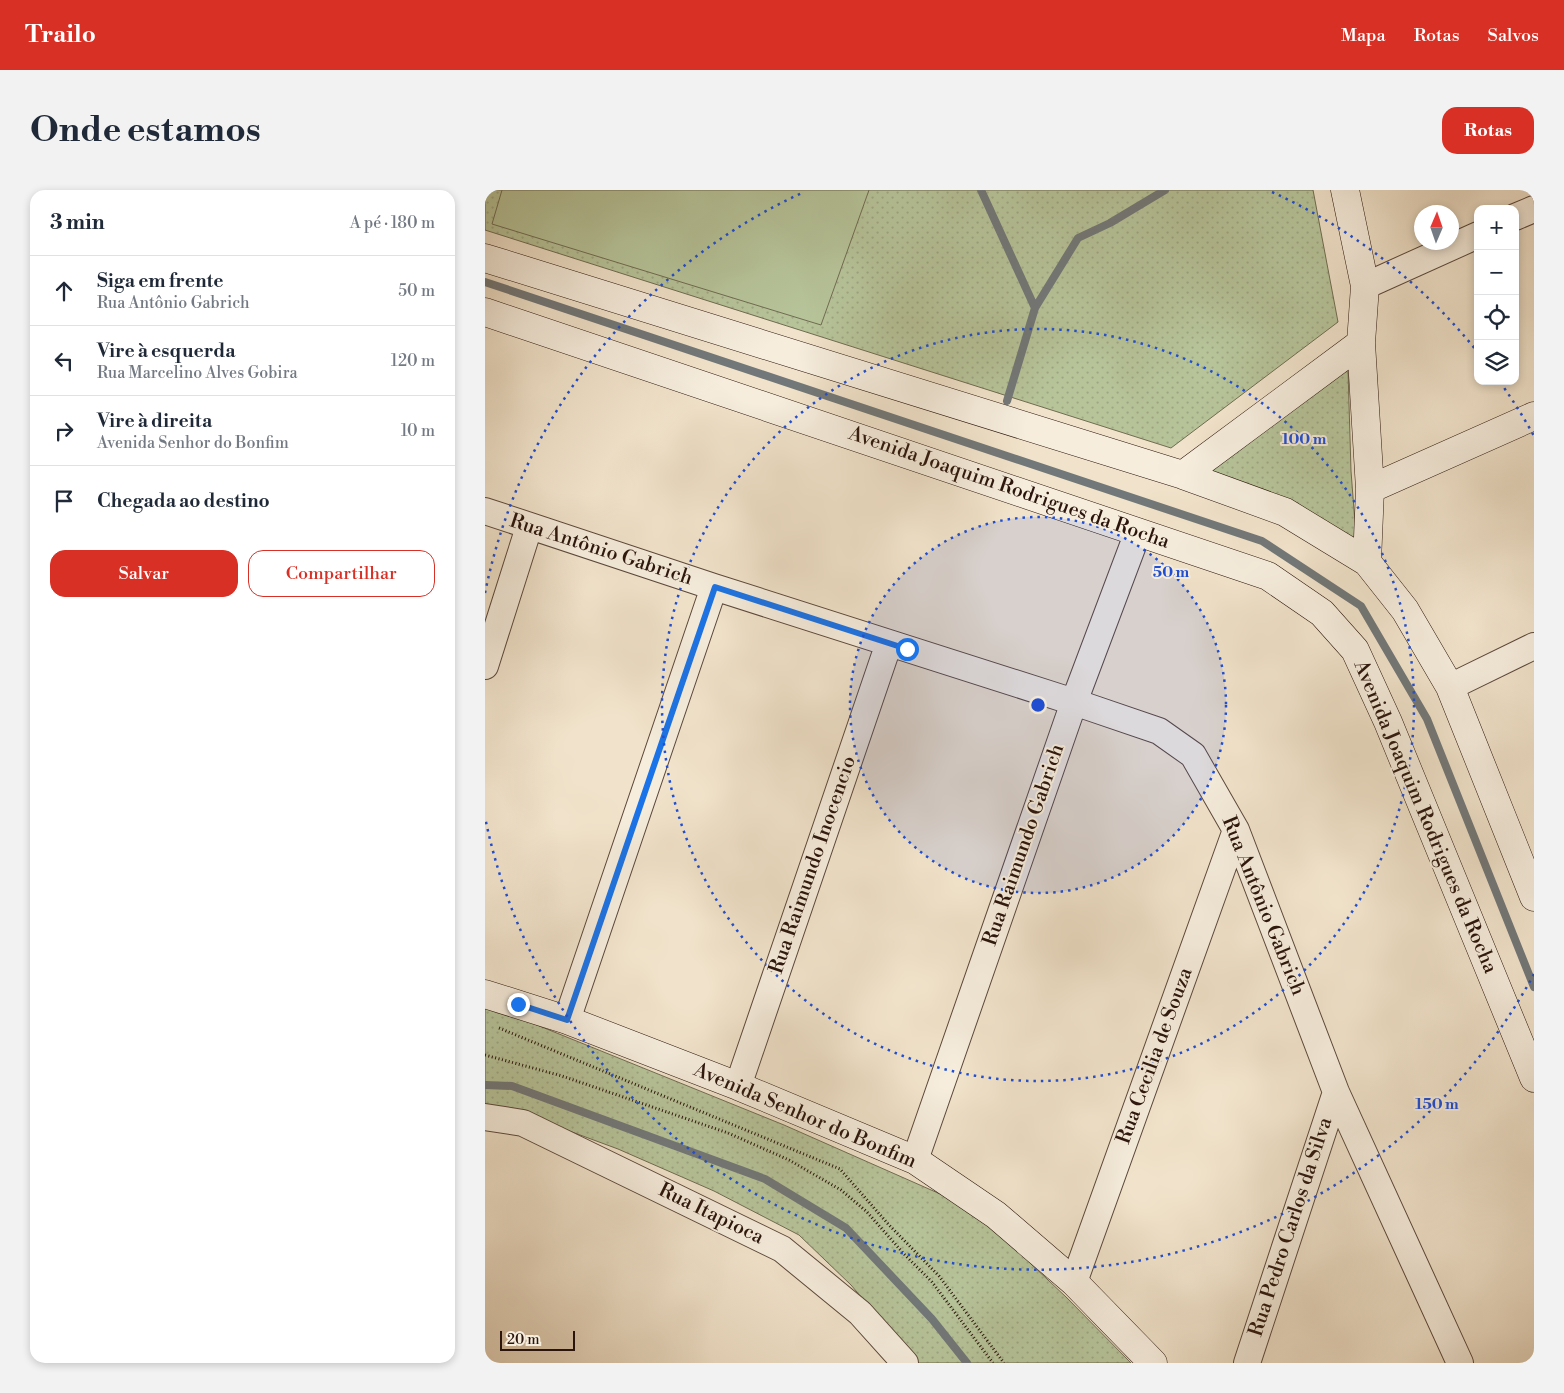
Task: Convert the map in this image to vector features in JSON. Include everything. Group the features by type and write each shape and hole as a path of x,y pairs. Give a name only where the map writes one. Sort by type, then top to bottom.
{"street":[{"path":"1345,190 1365,286 1361,343 1370,489 1367,562"},
{"path":"1519,216 1534,209"},
{"path":"1365,286 1474,236"},
{"path":"485,258 1183,475 1285,512 1367,562 1405,610 1450,687 1534,897"},
{"name":"Avenida Joaquim Rodrigues da Rocha","path":"485,312 1268,576 1322,613 1355,650 1389,722 1534,1078"},
{"path":"1183,475 1361,343"},
{"path":"1370,489 1534,416"},
{"name":"Rua Antônio Gabrich","path":"485,511 1159,731 1193,755 1236,830 1336,1092 1460,1363"},
{"path":"485,666 529,526"},
{"name":"Rua Raimundo Gabrich","path":"915,1160 1074,702 1138,532"},
{"path":"567,1020 715,587"},
{"name":"Rua Raimundo Inocencio","path":"738,1086 889,643"},
{"path":"1450,687 1534,646"},
{"name":"Rua Cecilia de Souza","path":"1074,1282 1236,830"},
{"name":"Avenida Senhor do Bonfim","path":"485,994 567,1020 738,1086 915,1160 996,1214 1074,1282 1153,1363"},
{"name":"Rua Pedro Carlos da Silva","path":"1247,1363 1336,1092"},
{"name":"Rua Itapioca","path":"485,1117 523,1123 781,1249 860,1313 905,1363"},
{"path":"1440,1363 1448,1337"}],"path":[{"path":"494,1026 840,1169 889,1225 939,1276 1003,1363"},
{"path":"485,1055 562,1076 728,1133 789,1160 841,1190 867,1212 932,1282 993,1363"}],"green space":[{"path":"485,190 1313,190 1338,322 1171,448 485,230"},
{"path":"502,190 869,190 821,325 492,224"},
{"path":"1348,370 1351,471 1357,549 1195,472"},
{"path":"485,1004 784,1125 947,1197 994,1229 1066,1297 1131,1363 917,1363 851,1285 799,1235 714,1191 618,1149 526,1115 485,1109"}],"waterway":[{"path":"981,190 1035,308"},
{"path":"1007,401 1035,308 1078,238 1110,223 1165,190"},
{"path":"485,282 1262,541 1361,606 1427,719 1534,987"},
{"path":"485,1085 512,1086 765,1179 846,1228 932,1319 967,1363"}],"route":[{"path":"518,1004 567,1020 715,587 907,649"}]}
